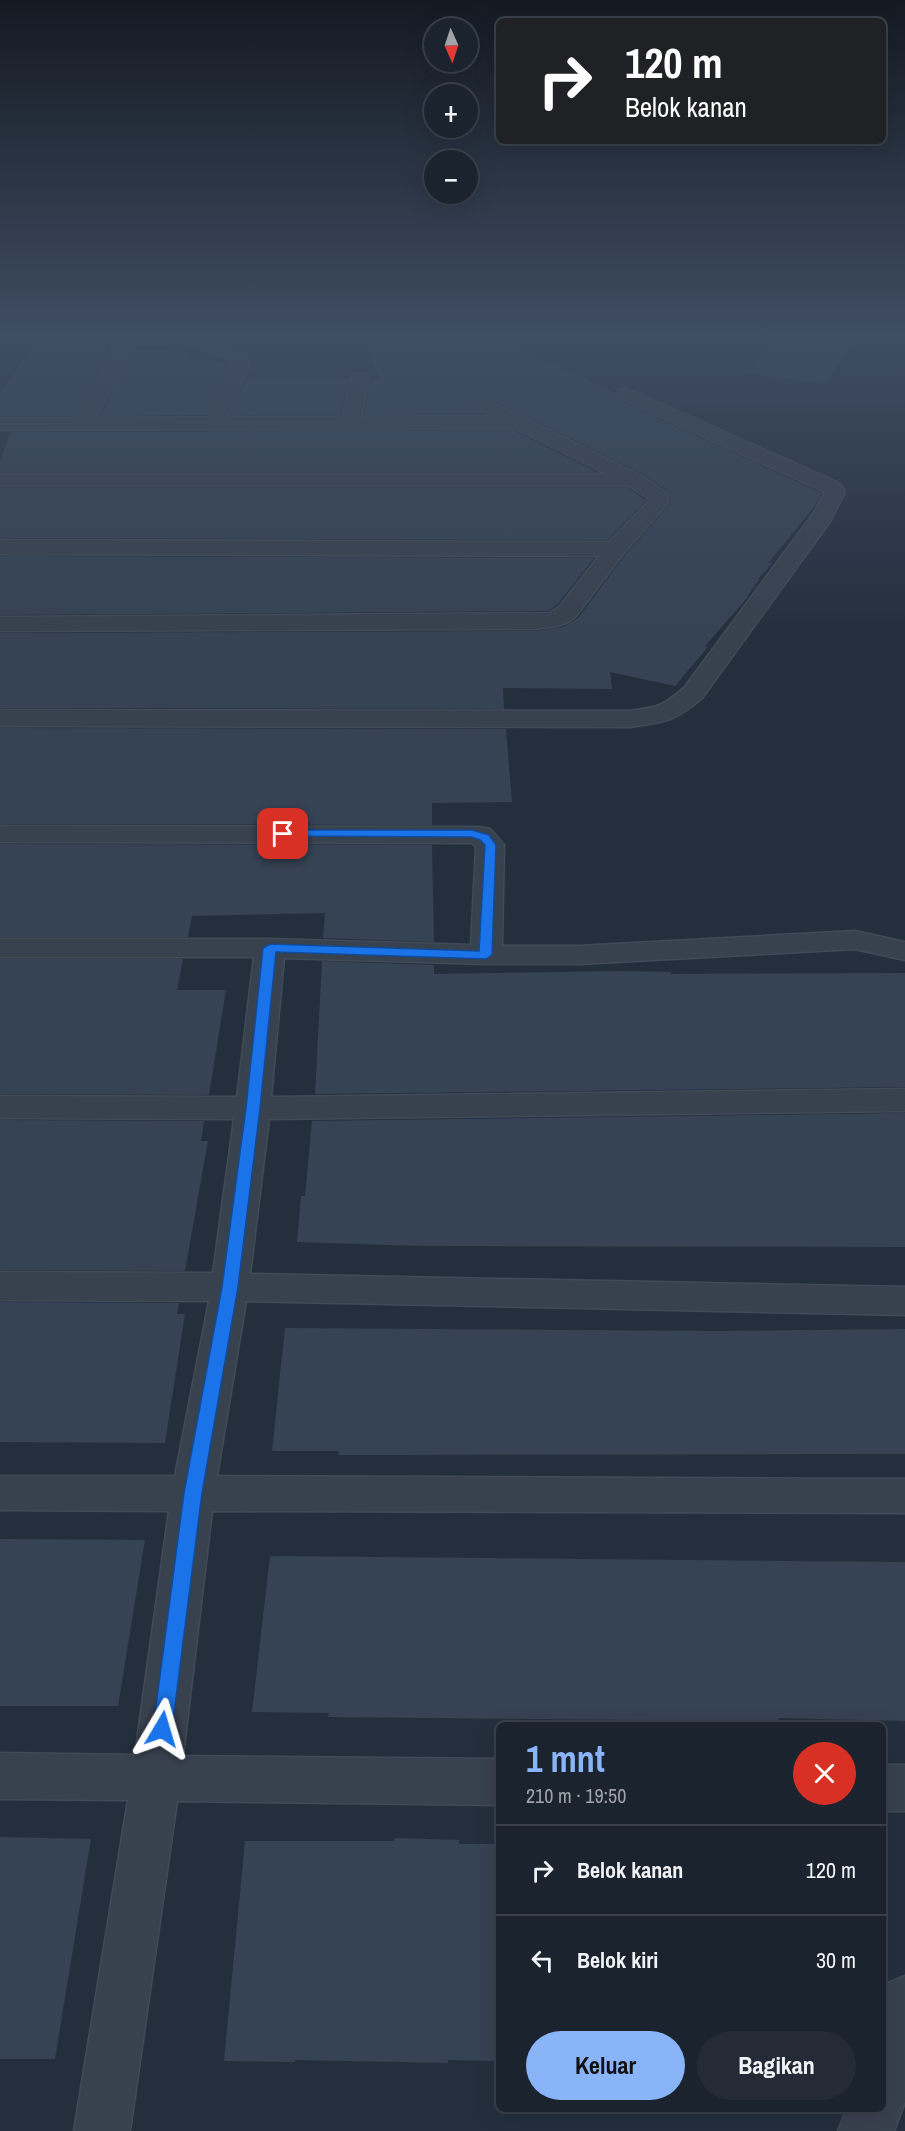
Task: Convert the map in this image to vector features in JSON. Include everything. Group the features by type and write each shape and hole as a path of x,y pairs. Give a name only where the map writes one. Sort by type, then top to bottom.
{"street":[{"path":"0,624 535,622 562,617 615,549 658,503 658,496 653,490 635,480 540,434"},
{"path":"0,718 628,719 664,714 675,709 705,679 823,515 835,492 832,487 716,434"},
{"path":"0,480 635,480"},
{"path":"0,547 615,549"},
{"path":"0,834 480,835 490,845 486,955"},
{"path":"0,948 270,948 486,955 579,955 855,940 905,951"},
{"path":"102,2131 156,1776 193,1493 230,1287 253,1108 270,948"},
{"path":"0,1107 253,1108 905,1100"},
{"path":"0,1286 230,1287 905,1301"},
{"path":"0,1493 905,1496"},
{"path":"0,1776 156,1776 496,1782"},
{"path":"886,1788 905,1788"},
{"path":"886,2079 905,2003"},
{"path":"866,2131 874,2112"}],"building":[{"path":"10,434 522,434 597,472 0,472 0,461"},
{"path":"563,434 694,434 822,493 815,506 768,563 772,563 758,579 760,579 747,596 749,596 705,646 708,647 675,686 610,672 612,689 503,688 504,709 0,708 0,633 535,631 563,627 578,618 625,555 670,504 666,490 643,474"},
{"path":"0,488 629,488 646,501 608,540 0,538"},
{"path":"0,556 594,558 558,604 549,611 0,615"},
{"path":"0,728 506,729 512,802 432,803 432,825 0,824"},
{"path":"0,844 432,845 434,942 323,938 325,913 192,916 188,937 0,937"},
{"path":"0,959 183,959 177,990 226,990 209,1095 0,1094"},
{"path":"322,961 434,965 434,974 623,971 670,972 671,974 905,973 905,1087 315,1094"},
{"path":"905,1113 905,1247 420,1246 297,1242 301,1196 305,1196 312,1121"},
{"path":"0,1120 204,1121 201,1141 208,1141 185,1271 0,1270"},
{"path":"0,1302 179,1303 177,1314 185,1314 165,1443 0,1442"},
{"path":"285,1328 718,1331 905,1329 905,1454 338,1455 339,1451 272,1451"},
{"path":"0,1539 145,1540 118,1706 0,1706"},
{"path":"270,1556 905,1562 905,1721 778,1718 779,1720 646,1720 328,1717 329,1713 252,1712"},
{"path":"0,1837 91,1839 55,2059 0,2059"},
{"path":"394,1838 459,1840 459,1844 496,1844 496,2061 448,2060 448,2063 224,2061 245,1841 394,1841"}],"route":[{"path":"162,1729 193,1493 230,1287 253,1108 270,948 486,955 490,845 484,837 472,834 283,834"}]}
